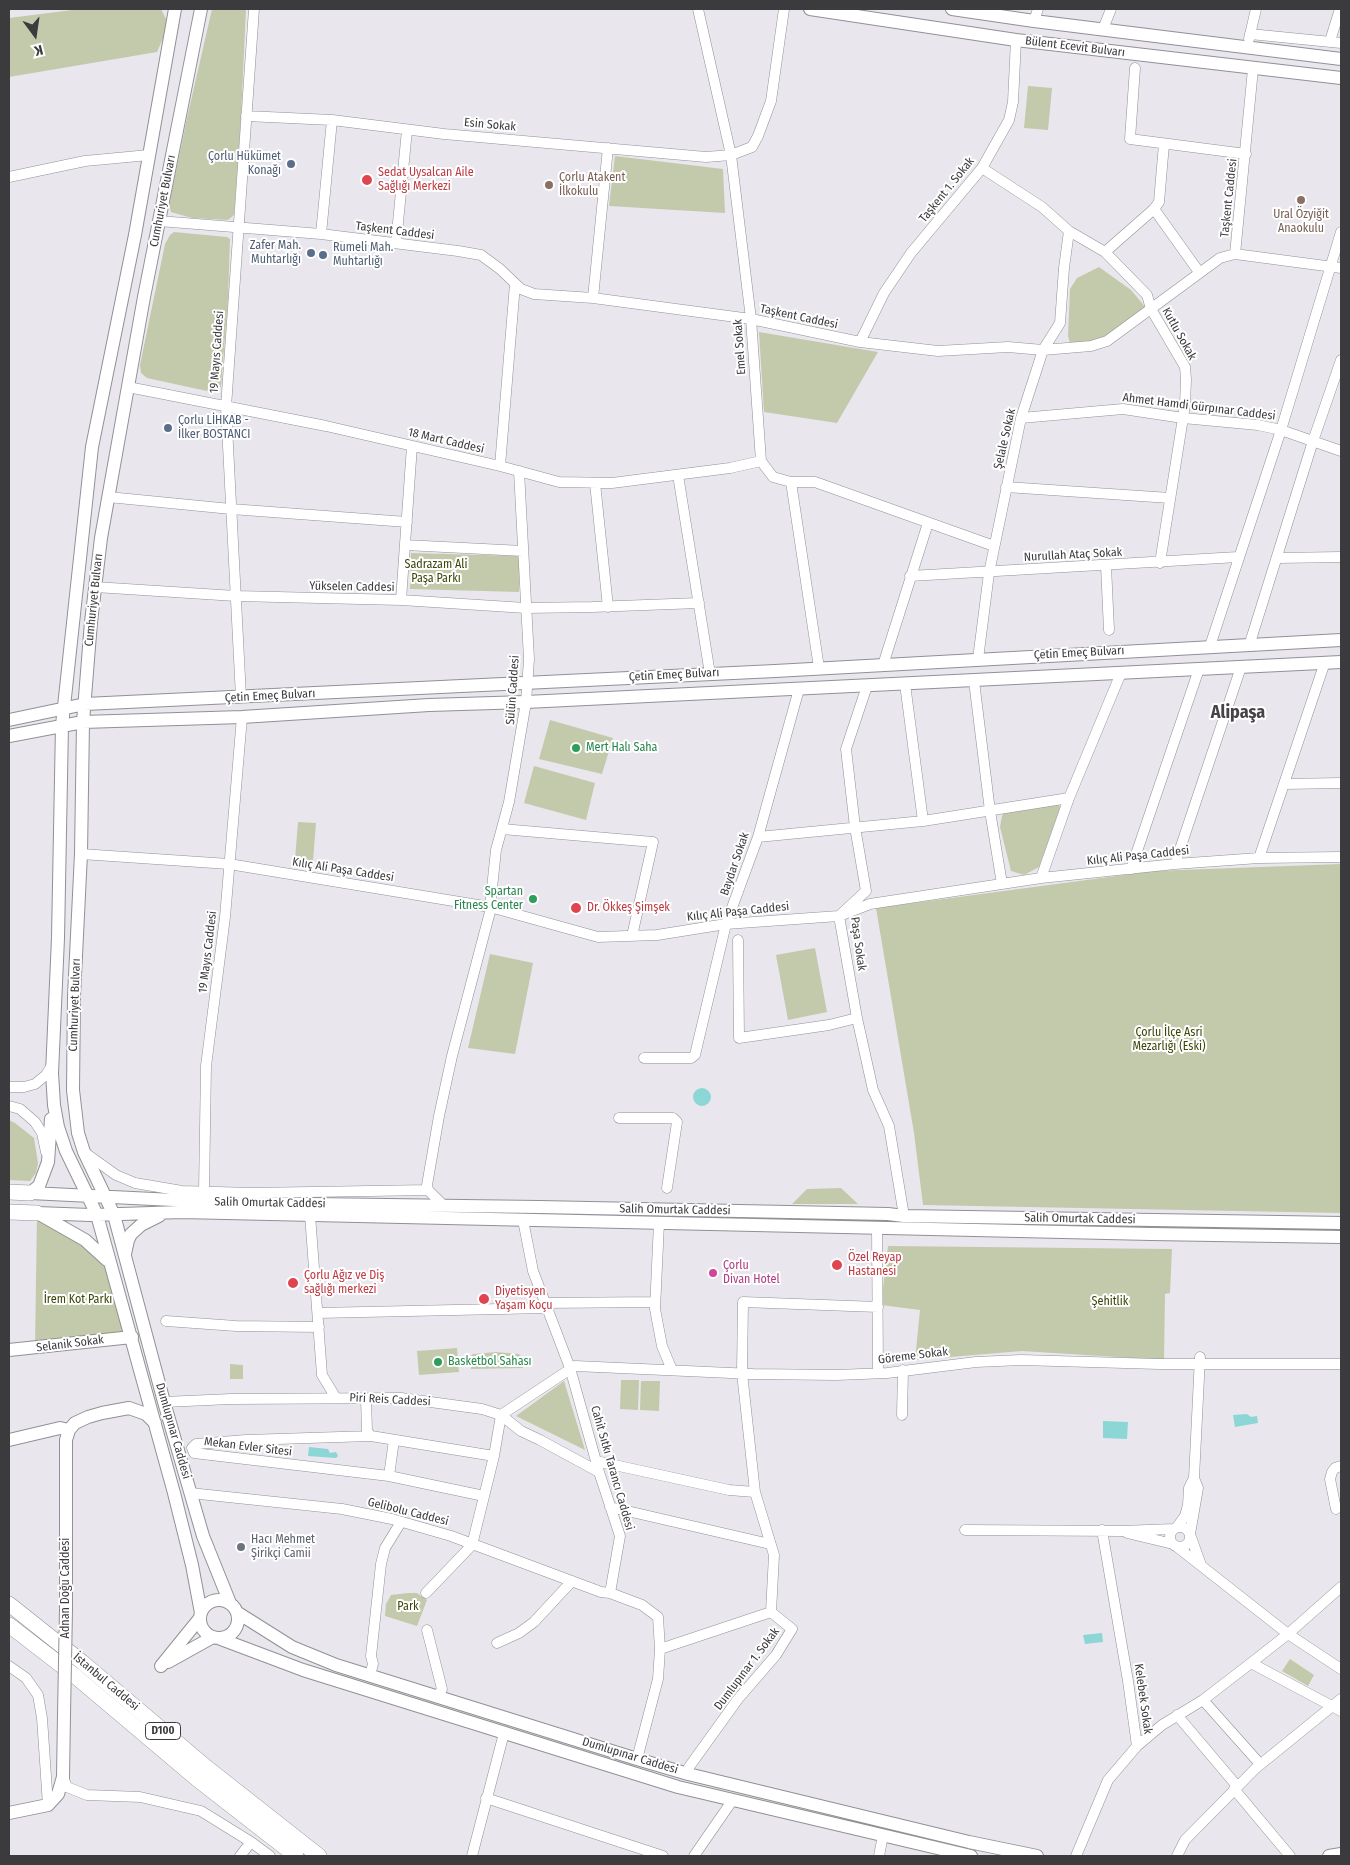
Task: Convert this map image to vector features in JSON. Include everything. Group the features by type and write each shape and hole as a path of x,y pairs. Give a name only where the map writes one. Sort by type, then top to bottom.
{"highway":[{"name":"Salih Omurtak Caddesi","path":"9,1192 30,1193"},
{"name":"Salih Omurtak Caddesi","path":"9,1212 37,1213"},
{"name":"İstanbul Caddesi","path":"9,1604 82,1662 206,1767 319,1856"},
{"name":"İstanbul Caddesi","path":"9,1625 75,1676 197,1779 296,1856"}],"main road":[{"name":"Cumhuriyet Bulvarı","path":"110,1263 97,1215 66,1151 58,1127 54,1105 52,1069 58,938 62,725 92,447 125,289 175,9"},
{"name":"Cumhuriyet Bulvarı","path":"114,1215 84,1152 78,1133 72,1090 74,996 81,854 83,722 86,704 91,622 108,497 159,221 201,9"},
{"name":"Bülent Ecevit Bulvarı","path":"810,9 1016,40 1341,78"},
{"name":"Bülent Ecevit Bulvarı","path":"953,9 1036,15 1103,29 1341,59"},
{"name":"Çetin Emeç Bulvarı","path":"9,720 86,704 710,674 1341,640"},
{"name":"Çetin Emeç Bulvarı","path":"9,736 83,722 242,717 429,705 974,681 1341,662"},
{"path":"30,1193 39,1186 48,1162 51,1142 52,1069"},
{"name":"Salih Omurtak Caddesi","path":"30,1193 235,1203 443,1205 888,1214 904,1216 1341,1223"},
{"name":"Salih Omurtak Caddesi","path":"37,1213 114,1215 182,1212 1341,1237"},
{"path":"37,1213 85,1240 110,1263"},
{"path":"125,1256 131,1234 141,1225 163,1214"},
{"name":"Dumlupınar Caddesi","path":"114,1215 164,1402 203,1536 234,1608 292,1647 336,1665 637,1759 688,1774 969,1842 986,1851 1037,1856"},
{"name":"Dumlupınar Caddesi","path":"110,1263 156,1424 192,1565 200,1616"},
{"name":"Selanik Sokak","path":"9,1350 132,1337"},
{"path":"9,1440 60,1428 69,1430 75,1423 88,1417 102,1412 129,1408 142,1401 146,1393"},
{"path":"129,1408 146,1414 156,1424"},
{"name":"Adnan Doğu Caddesi","path":"51,1798 63,1777 66,1609 66,1440 69,1430"},
{"path":"219,1600 234,1608 239,1619 235,1631 230,1636 215,1638 161,1666 200,1616 204,1608 213,1601 219,1600"},
{"path":"200,1616 205,1632 215,1638"},
{"name":"Dumlupınar Caddesi","path":"215,1638 303,1670 633,1774 732,1801 968,1856"},
{"path":"9,1805 51,1798"},
{"path":"9,1813 51,1798"},
{"path":"968,1856 969,1842"},
{"path":"1328,1856 1341,1854"}],"street":[{"name":"19 Mayıs Caddesi","path":"241,697 226,407 254,9"},
{"name":"Emel Sokak","path":"698,9 730,154 751,319 761,461"},
{"name":"Esin Sokak","path":"246,116 332,120 407,130 706,157 730,154 752,147 758,136 771,101 784,9"},
{"path":"1103,29 1111,9"},
{"path":"1248,48 1256,9"},
{"path":"1330,42 1340,9"},
{"path":"1250,34 1341,43"},
{"name":"Taşkent 1. Sokak","path":"860,342 884,293 911,253 982,168 1009,120 1013,102 1016,40"},
{"path":"1135,68 1130,139 1246,154"},
{"name":"Taşkent Caddesi","path":"159,221 322,234 481,255 520,289 534,294 593,298 751,319 860,342 938,351 1008,347 1043,350 1091,346 1107,341 1220,258 1236,254 1252,69"},
{"path":"322,234 332,120"},
{"path":"396,243 407,130"},
{"path":"1105,252 1154,209 1158,202 1164,144"},
{"path":"593,298 608,148"},
{"path":"9,177 85,161 149,155"},
{"name":"Kutlu Sokak","path":"982,168 1042,206 1069,231 1105,252 1147,295 1151,309 1185,367 1186,379 1182,418 1160,563"},
{"path":"1154,209 1199,272"},
{"name":"Şelale Sokak","path":"978,659 989,573 1021,418 1043,350 1060,322 1069,231"},
{"path":"1210,646 1238,557 1336,267 1341,232"},
{"path":"1236,254 1336,267"},
{"path":"500,466 515,284"},
{"path":"1249,646 1313,442 1340,364"},
{"name":"18 Mart Caddesi","path":"128,387 326,426 500,466 559,482 612,483 730,468 761,461"},
{"name":"Ahmet Hamdi Gürpınar Caddesi","path":"1021,418 1123,409 1182,418 1258,425 1282,430 1341,451"},
{"path":"401,600 412,446"},
{"path":"761,461 773,477 791,482 815,482 994,546"},
{"name":"Sülün Caddesi","path":"428,1190 427,1185 436,1134 452,1056 490,908 496,850 509,802 526,702 529,659 519,471"},
{"path":"678,475 710,674"},
{"path":"791,482 819,668"},
{"path":"595,483 608,607"},
{"path":"1006,487 1170,498"},
{"path":"108,497 231,509 407,522"},
{"path":"883,665 928,522"},
{"path":"405,545 523,550"},
{"name":"Nurullah Ataç Sokak","path":"910,576 989,573 1238,557"},
{"path":"1277,558 1341,557"},
{"path":"1106,566 1109,630"},
{"name":"Yükselen Caddesi","path":"95,587 236,596 401,600 526,608 699,603"},
{"path":"1258,858 1325,662"},
{"path":"1175,864 1241,667"},
{"path":"1131,869 1199,669"},
{"path":"1041,878 1069,798 1121,673"},
{"path":"974,681 990,811 1002,884"},
{"path":"905,684 923,821"},
{"name":"Paşa Sokak","path":"867,686 846,749 855,826 866,891 839,916 857,1018 873,1090 889,1126 904,1216"},
{"name":"Baydar Sokak","path":"644,1058 691,1058 695,1055 726,924 758,837 799,689"},
{"name":"19 Mayıs Caddesi","path":"204,1191 206,1066 225,917 242,717"},
{"path":"1284,784 1341,783"},
{"path":"758,837 855,826 923,821 1069,798"},
{"path":"502,829 653,842 632,936"},
{"name":"Kılıç Ali Paşa Caddesi","path":"81,854 230,864 490,908 598,937 657,935 726,924 839,916 870,904 1041,878 1175,864 1258,858 1341,857"},
{"path":"738,940 739,1038 829,1025 857,1018"},
{"path":"9,1087 24,1087 35,1084 52,1069"},
{"path":"9,1106 20,1109 36,1122 42,1133 48,1162"},
{"path":"619,1118 673,1118 677,1122 667,1188"},
{"path":"84,1152 116,1175 135,1183 171,1190 252,1193 428,1190 443,1205"},
{"path":"310,1215 322,1375 336,1398"},
{"name":"Cahit Sıtkı Tarancı Caddesi","path":"523,1220 533,1272 570,1368 599,1472 620,1536 610,1593"},
{"path":"659,1222 655,1302 662,1346 672,1370"},
{"path":"877,1227 878,1373"},
{"path":"318,1313 655,1302"},
{"name":"Dumlupınar 1. Sokak","path":"688,1774 689,1767 738,1700 776,1655 792,1629 771,1612 774,1555 755,1492 742,1373 743,1302 878,1307"},
{"path":"166,1321 236,1326 319,1327"},
{"name":"Göreme Sokak","path":"570,1368 587,1366 836,1375 878,1373 952,1364 1021,1360 1341,1364"},
{"path":"1200,1361 1194,1478 1189,1488 1185,1516 1170,1538 1175,1545 1203,1568 1288,1634 1341,1670"},
{"path":"426,1593 472,1545 502,1415 570,1368"},
{"path":"902,1415 903,1370"},
{"name":"Piri Reis Caddesi","path":"164,1402 231,1398 401,1398 482,1409 502,1415 521,1432 540,1440 599,1472"},
{"path":"366,1398 366,1431 371,1436 494,1456"},
{"name":"Mekan Evler Sitesi","path":"371,1436 246,1440 196,1444 192,1448 194,1453 390,1476 484,1496"},
{"path":"390,1476 394,1440"},
{"path":"596,1461 729,1490 755,1492"},
{"path":"1336,1508 1330,1479 1335,1468 1341,1466"},
{"path":"965,1530 1121,1531 1175,1545 1186,1545 1191,1536 1198,1488 1194,1478"},
{"name":"Gelibolu Caddesi","path":"190,1493 342,1509 401,1522 450,1536 601,1592 610,1593"},
{"path":"610,1507 770,1544"},
{"path":"370,1675 374,1664 371,1656 381,1564 385,1548 401,1522"},
{"path":"1121,1531 1184,1527 1191,1536 1203,1568"},
{"name":"Kelebek Sokak","path":"1076,1856 1108,1780 1137,1746 1128,1681 1102,1530"},
{"path":"496,1643 519,1633 534,1622 572,1581"},
{"path":"1137,1746 1162,1725 1203,1700 1251,1663 1288,1634 1341,1587"},
{"path":"610,1593 642,1605 658,1617 660,1649 658,1679 637,1759"},
{"path":"660,1649 771,1612"},
{"path":"427,1630 442,1689 438,1696"},
{"path":"1251,1663 1337,1708"},
{"path":"9,1666 26,1678 38,1695 51,1798"},
{"path":"1177,1856 1185,1840 1260,1764 1337,1708 1341,1699"},
{"path":"1203,1700 1260,1764"},
{"path":"1177,1715 1290,1856"},
{"path":"472,1856 504,1733"},
{"path":"63,1777 67,1787 87,1795 140,1797 200,1810 270,1856"},
{"path":"486,1798 663,1856"},
{"path":"694,1856 732,1801"},
{"path":"879,1856 883,1835"},
{"path":"240,1856 251,1842"}],"green space":[{"path":"80,9 161,9 167,21 164,36 157,52 9,77 9,18"},
{"path":"212,9 246,9 234,215 228,220 192,218 171,212 169,205"},
{"path":"1028,86 1052,88 1048,130 1024,128"},
{"path":"615,156 723,169 725,213 609,206"},
{"path":"174,232 227,237 230,239 228,299 221,387 216,393 147,378 141,373 140,365 165,244"},
{"path":"1099,267 1131,290 1146,308 1106,338 1090,344 1070,343 1068,336 1070,289 1077,278"},
{"path":"759,332 878,352 837,423 764,412"},
{"name":"Sadrazam Ali Paşa Parkı","path":"411,553 520,556 519,592 410,589"},
{"name":"Mert Halı Saha","path":"550,720 613,738 602,774 539,759"},
{"name":"Mert Halı Saha","path":"534,766 595,783 586,820 524,803"},
{"path":"1053,802 1061,807 1039,867 1024,875 1011,871 1000,827 1005,810"},
{"path":"298,822 316,823 313,861 295,859"},
{"name":"Çorlu İlçe Asri Mezarlığı (Eski)","path":"1341,864 1341,1213 923,1205 914,1133 876,908 1154,871"},
{"path":"815,948 827,1012 788,1020 776,955"},
{"path":"490,954 533,963 515,1054 468,1048"},
{"path":"9,1120 34,1138 38,1163 36,1173 30,1181 9,1180"},
{"path":"841,1188 858,1204 792,1204 807,1189"},
{"name":"İrem Kot Parkı","path":"37,1213 110,1263 132,1337 35,1348"},
{"name":"Şehitlik","path":"888,1246 1172,1249 1170,1293 1165,1294 1164,1360 1022,1351 915,1360 920,1310 881,1305"},
{"name":"Basketbol Sahası","path":"457,1348 459,1372 419,1375 417,1351"},
{"path":"496,1352 519,1354 523,1358 523,1368 471,1369 471,1356 473,1354"},
{"path":"230,1364 243,1365 243,1379 230,1379"},
{"path":"621,1380 639,1380 638,1410 620,1409"},
{"path":"564,1381 585,1450 516,1416"},
{"path":"641,1381 660,1381 659,1411 640,1410"},
{"name":"Park","path":"417,1593 427,1600 417,1626 385,1616 386,1604 391,1595"},
{"path":"1290,1659 1314,1675 1308,1686 1282,1671"}],"water":[{"path":"702,1088 708,1091 711,1097 708,1103 702,1106 696,1103 693,1097 696,1091"},
{"path":"1247,1414 1251,1417 1257,1416 1258,1423 1235,1427 1233,1415"},
{"path":"1103,1421 1128,1422 1127,1439 1103,1438"},
{"path":"309,1447 328,1449 330,1453 336,1452 338,1456 336,1458 308,1456"},
{"path":"1102,1633 1103,1642 1085,1644 1083,1635"}],"place":[{"name":"Çorlu Hükümet Konağı","path":"291,164"},
{"name":"Sedat Uysalcan Aile Sağlığı Merkezi","path":"367,180"},
{"name":"Çorlu Atakent İlkokulu","path":"549,185"},
{"name":"Ural Özyiğit Anaokulu","path":"1301,200"},
{"name":"Zafer Mah. Muhtarlığı","path":"311,253"},
{"name":"Rumeli Mah. Muhtarlığı","path":"323,255"},
{"name":"Çorlu LİHKAB - İlker BOSTANCI","path":"168,428"},
{"name":"Mert Halı Saha","path":"576,748"},
{"name":"Spartan Fitness Center","path":"533,899"},
{"name":"Dr. Ökkeş Şimşek","path":"576,908"},
{"name":"Özel Reyap Hastanesi","path":"837,1265"},
{"name":"Çorlu Divan Hotel","path":"713,1273"},
{"name":"Çorlu Ağız ve Diş sağlığı merkezi","path":"293,1283"},
{"name":"Diyetisyen Yaşam Koçu","path":"484,1299"},
{"name":"Basketbol Sahası","path":"438,1362"},
{"name":"Hacı Mehmet Şirikçi Camii","path":"241,1547"}],"district":[{"name":"Alipaşa","path":"1238,713"}]}
